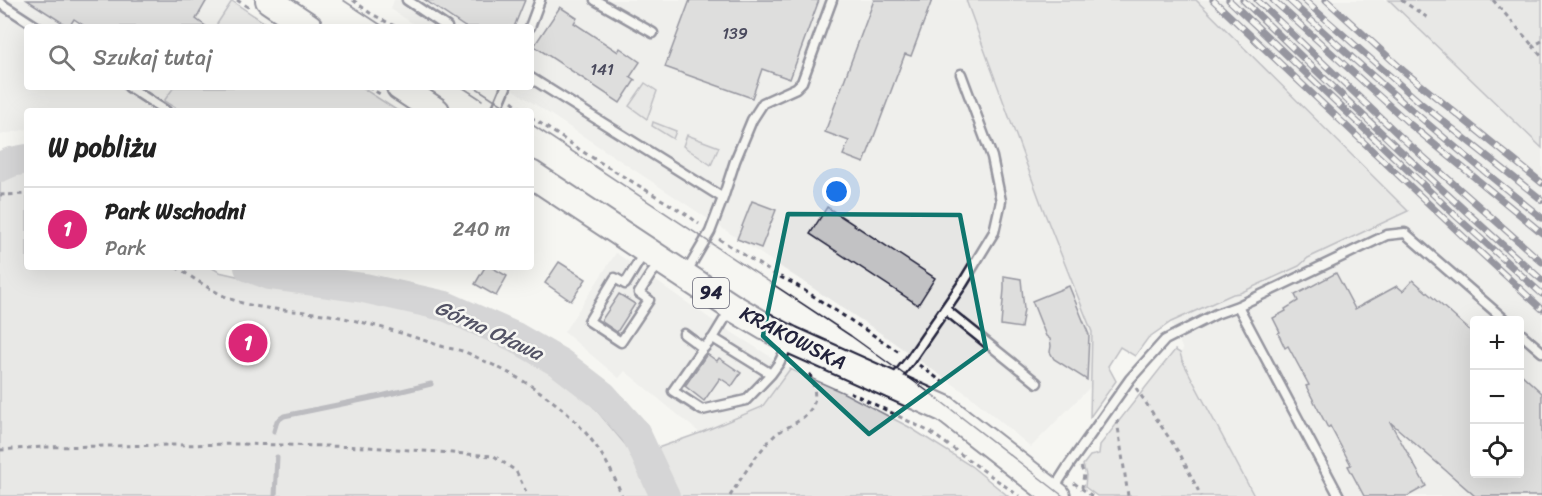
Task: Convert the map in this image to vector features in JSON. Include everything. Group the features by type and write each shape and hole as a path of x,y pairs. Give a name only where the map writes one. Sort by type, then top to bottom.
{"main road":[{"path":"268,0 304,24"},
{"path":"404,90 432,108"},
{"name":"KRAKOWSKA","path":"534,176 766,327 945,409 1055,490"}],"lane":[{"path":"407,0 443,24"},
{"path":"531,24 540,0"},
{"path":"595,0 653,33"},
{"path":"685,276 710,232 752,120 763,103 796,88 802,82 832,0"},
{"path":"0,3 32,24"},
{"path":"889,385 900,374 963,284 994,232 1001,201 992,157 961,74"},
{"path":"534,80 723,198"},
{"path":"134,90 161,108"},
{"path":"497,108 505,90"},
{"path":"1055,490 1130,379 1165,340 1387,235 1405,233 1499,316"},
{"path":"625,284 655,255"},
{"path":"639,293 651,274 655,255"},
{"path":"615,278 625,284 649,300 621,342 589,321 615,278"},
{"path":"1238,306 1339,496"},
{"path":"732,307 713,338 703,348 674,391 702,411 746,400 771,374 791,340"},
{"path":"945,309 1037,383"},
{"path":"684,334 703,348"},
{"path":"1524,336 1542,352"},
{"path":"713,338 771,374"}],"path":[{"path":"353,0 390,24"},
{"path":"1401,0 1428,18"},
{"path":"1493,0 1542,57"},
{"path":"1533,46 1542,41"},
{"path":"0,195 24,194"},
{"path":"181,270 214,291 236,301 329,315 390,328 446,348 462,351 510,374 542,393 574,419 598,448 622,496"},
{"path":"730,496 742,476 776,434 791,426 810,410 816,394 809,372 819,377"},
{"path":"1130,379 1181,456 1201,496"},
{"path":"849,391 930,432 1019,496"},
{"path":"1116,400 1118,433 1128,496"},
{"path":"0,450 43,447 240,444 368,447 494,456 516,471 528,496"},
{"path":"1055,490 1092,496"}],"highlighted area":[{"path":"788,214 960,215 986,349 869,434 763,336"}],"shaded area":[{"path":"0,0 232,1 217,24 24,24 24,90 172,90 160,108 24,108 24,130 0,135"},
{"path":"394,0 966,0 1043,209 1092,332 1091,386 1031,447 970,396 873,328 514,90 534,90 534,24 414,24 391,9"},
{"path":"966,0 1196,0 1408,211 1308,258 1299,266 1171,322 1148,338 1135,356 1120,347 1108,366 1116,381 1090,417 1092,332 1043,209"},
{"path":"1196,0 1389,0 1542,148 1542,496 1254,496 1182,360 1180,353 1183,350 1171,322 1299,266 1308,258 1262,64"},
{"path":"1389,0 1542,0 1542,148"},
{"path":"232,1 266,24 217,24"},
{"path":"645,83 657,91 647,119 629,106"},
{"path":"172,90 366,90 393,108 175,108 164,101"},
{"path":"653,122 676,131 673,139 652,126"},
{"path":"687,135 719,147 711,165 683,146"},
{"path":"18,170 24,170 24,270 216,270 289,288 344,295 461,325 532,360 576,386 635,456 700,433 762,407 790,369 842,392 909,427 971,466 1008,496 0,496 0,178"},
{"path":"616,253 712,320 790,369 762,407 700,433 625,371 619,378 564,332"},
{"path":"1175,350 1180,353 1254,496 1097,496 1085,487 1086,475 1083,465 1090,456 1099,454 1100,445"}],"building":[{"path":"27,0 207,0 196,19 203,24 82,24 74,19 71,24 64,24"},
{"path":"425,0 525,0 515,24 461,24"},
{"path":"690,0 819,0 790,79 762,69 752,98 665,67"},
{"path":"874,0 932,0 911,56 905,54 864,163 843,155 849,141 825,132"},
{"path":"560,7 577,18 574,23 618,52 620,48 640,62 630,77 635,80 620,103 534,46"},
{"path":"752,201 776,210 761,248 737,239"},
{"path":"827,207 935,278 918,305 810,234"},
{"path":"559,262 586,279 571,301 545,283"},
{"path":"483,270 496,270 507,276 496,296 475,284"},
{"path":"1336,273 1355,309 1397,286 1403,291 1413,280 1470,330 1470,478 1524,478 1524,377 1542,393 1542,496 1475,496 1390,422 1426,486 1408,496 1364,496 1348,466 1351,465 1306,386 1309,385 1288,346 1285,348 1278,333 1280,332 1273,318 1298,301 1295,295"},
{"path":"1004,276 1021,279 1024,309 1021,328 1001,325"},
{"path":"1069,286 1089,335 1087,380 1054,359 1050,352 1050,339 1046,336 1032,301"},
{"path":"619,294 635,304 617,332 601,321"},
{"path":"707,354 717,361 719,358 741,373 732,386 720,378 704,401 685,386"}],"waterway":[{"name":"Górna Oława","path":"0,167 24,160"},
{"name":"Górna Oława","path":"257,270 270,275 364,288 445,306 515,337 560,363 603,396 635,432 665,496"},
{"path":"274,431 277,421 284,416 431,384"},
{"path":"275,496 277,457"}],"tram line":[{"path":"343,0 379,24"},
{"path":"467,90 482,100"},
{"path":"480,90 507,108"},
{"path":"534,126 851,336 934,396 1063,496"}],"railway":[{"path":"1213,0 1542,309"},
{"path":"1229,0 1457,217 1542,294"},
{"path":"1243,0 1391,142 1542,280"},
{"path":"1257,0 1402,138 1542,262"},
{"path":"1273,0 1411,125 1542,233"},
{"path":"1289,0 1414,112 1542,218"},
{"path":"1304,0 1423,105 1542,200"},
{"path":"1326,0 1405,72 1542,183"}],"place":[{"name":"Park Wschodni","path":"248,343"}]}
